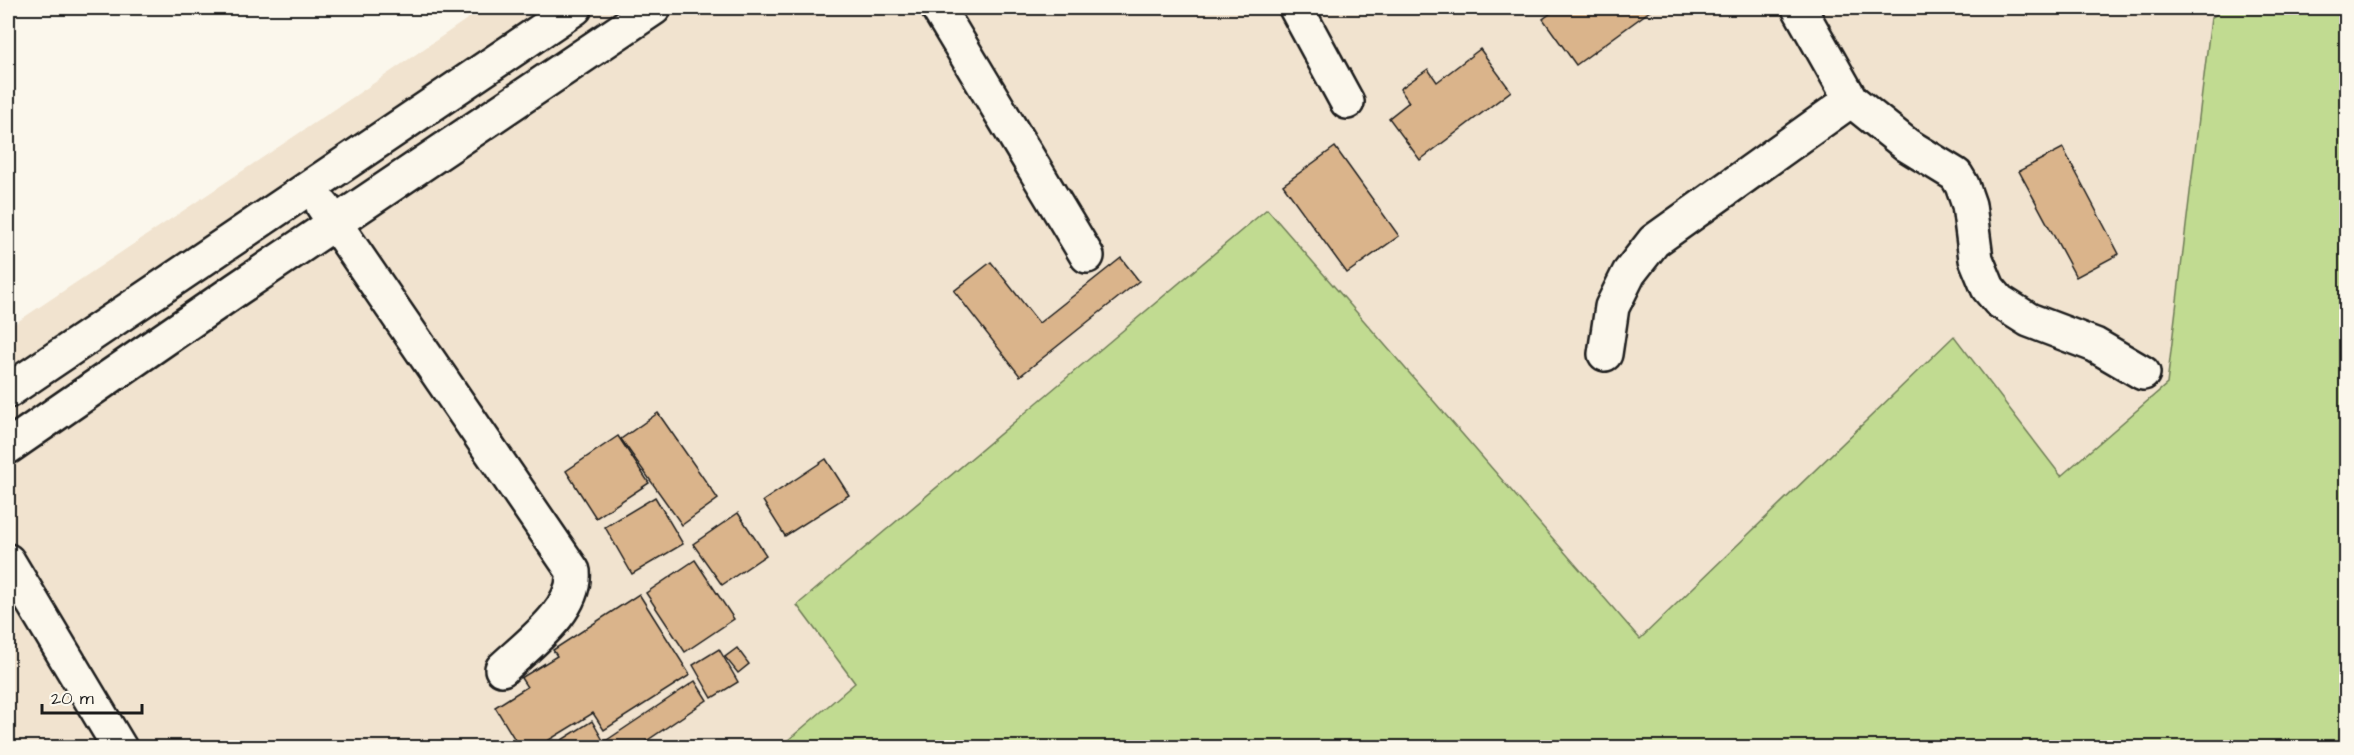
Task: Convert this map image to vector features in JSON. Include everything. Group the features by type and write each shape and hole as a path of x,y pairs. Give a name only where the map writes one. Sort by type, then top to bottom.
{"street":[{"path":"8,391 575,8"},
{"path":"8,447 654,8"},
{"path":"938,8 1087,256"},
{"path":"1296,8 1347,102"},
{"path":"1799,8 1851,100 1907,145 1956,175 1962,184 1969,205 1976,259 1988,288 1999,302 2029,320 2096,345 2143,373"},
{"path":"1605,354 1612,307 1629,273 1654,241 1851,100"},
{"path":"310,185 573,571 574,582 570,597 559,614 502,669"},
{"path":"8,561 120,747"}],"shaded area":[{"path":"483,8 2346,8 2346,747 8,748 8,328"}],"green space":[{"path":"2226,8 2346,8 2346,747 780,747 855,683 797,605 1267,209 1640,639 1954,336 2061,476 2167,384 2211,18"}],"building":[{"path":"1558,8 1654,8 1576,65 1543,19"},
{"path":"1480,49 1511,91 1420,160 1389,118 1409,102 1400,89 1428,69 1437,82"},
{"path":"1335,147 1399,236 1347,273 1283,185"},
{"path":"2063,148 2119,254 2076,277 2019,171"},
{"path":"1121,258 1139,281 1020,376 954,291 991,262 1039,323"},
{"path":"658,413 718,499 682,525 621,439"},
{"path":"618,436 649,483 596,518 566,471"},
{"path":"826,459 849,495 785,536 763,501"},
{"path":"655,497 683,544 632,574 605,527"},
{"path":"738,513 766,555 722,585 693,544"},
{"path":"695,560 734,619 685,652 646,593"},
{"path":"639,594 690,675 604,730 593,713 536,748 520,748 495,707 527,687 521,678 557,656 553,650"},
{"path":"737,648 749,664 738,673 725,657"},
{"path":"719,649 738,682 712,698 693,665"},
{"path":"695,681 707,700 636,748 549,748 592,721 604,742"}]}
